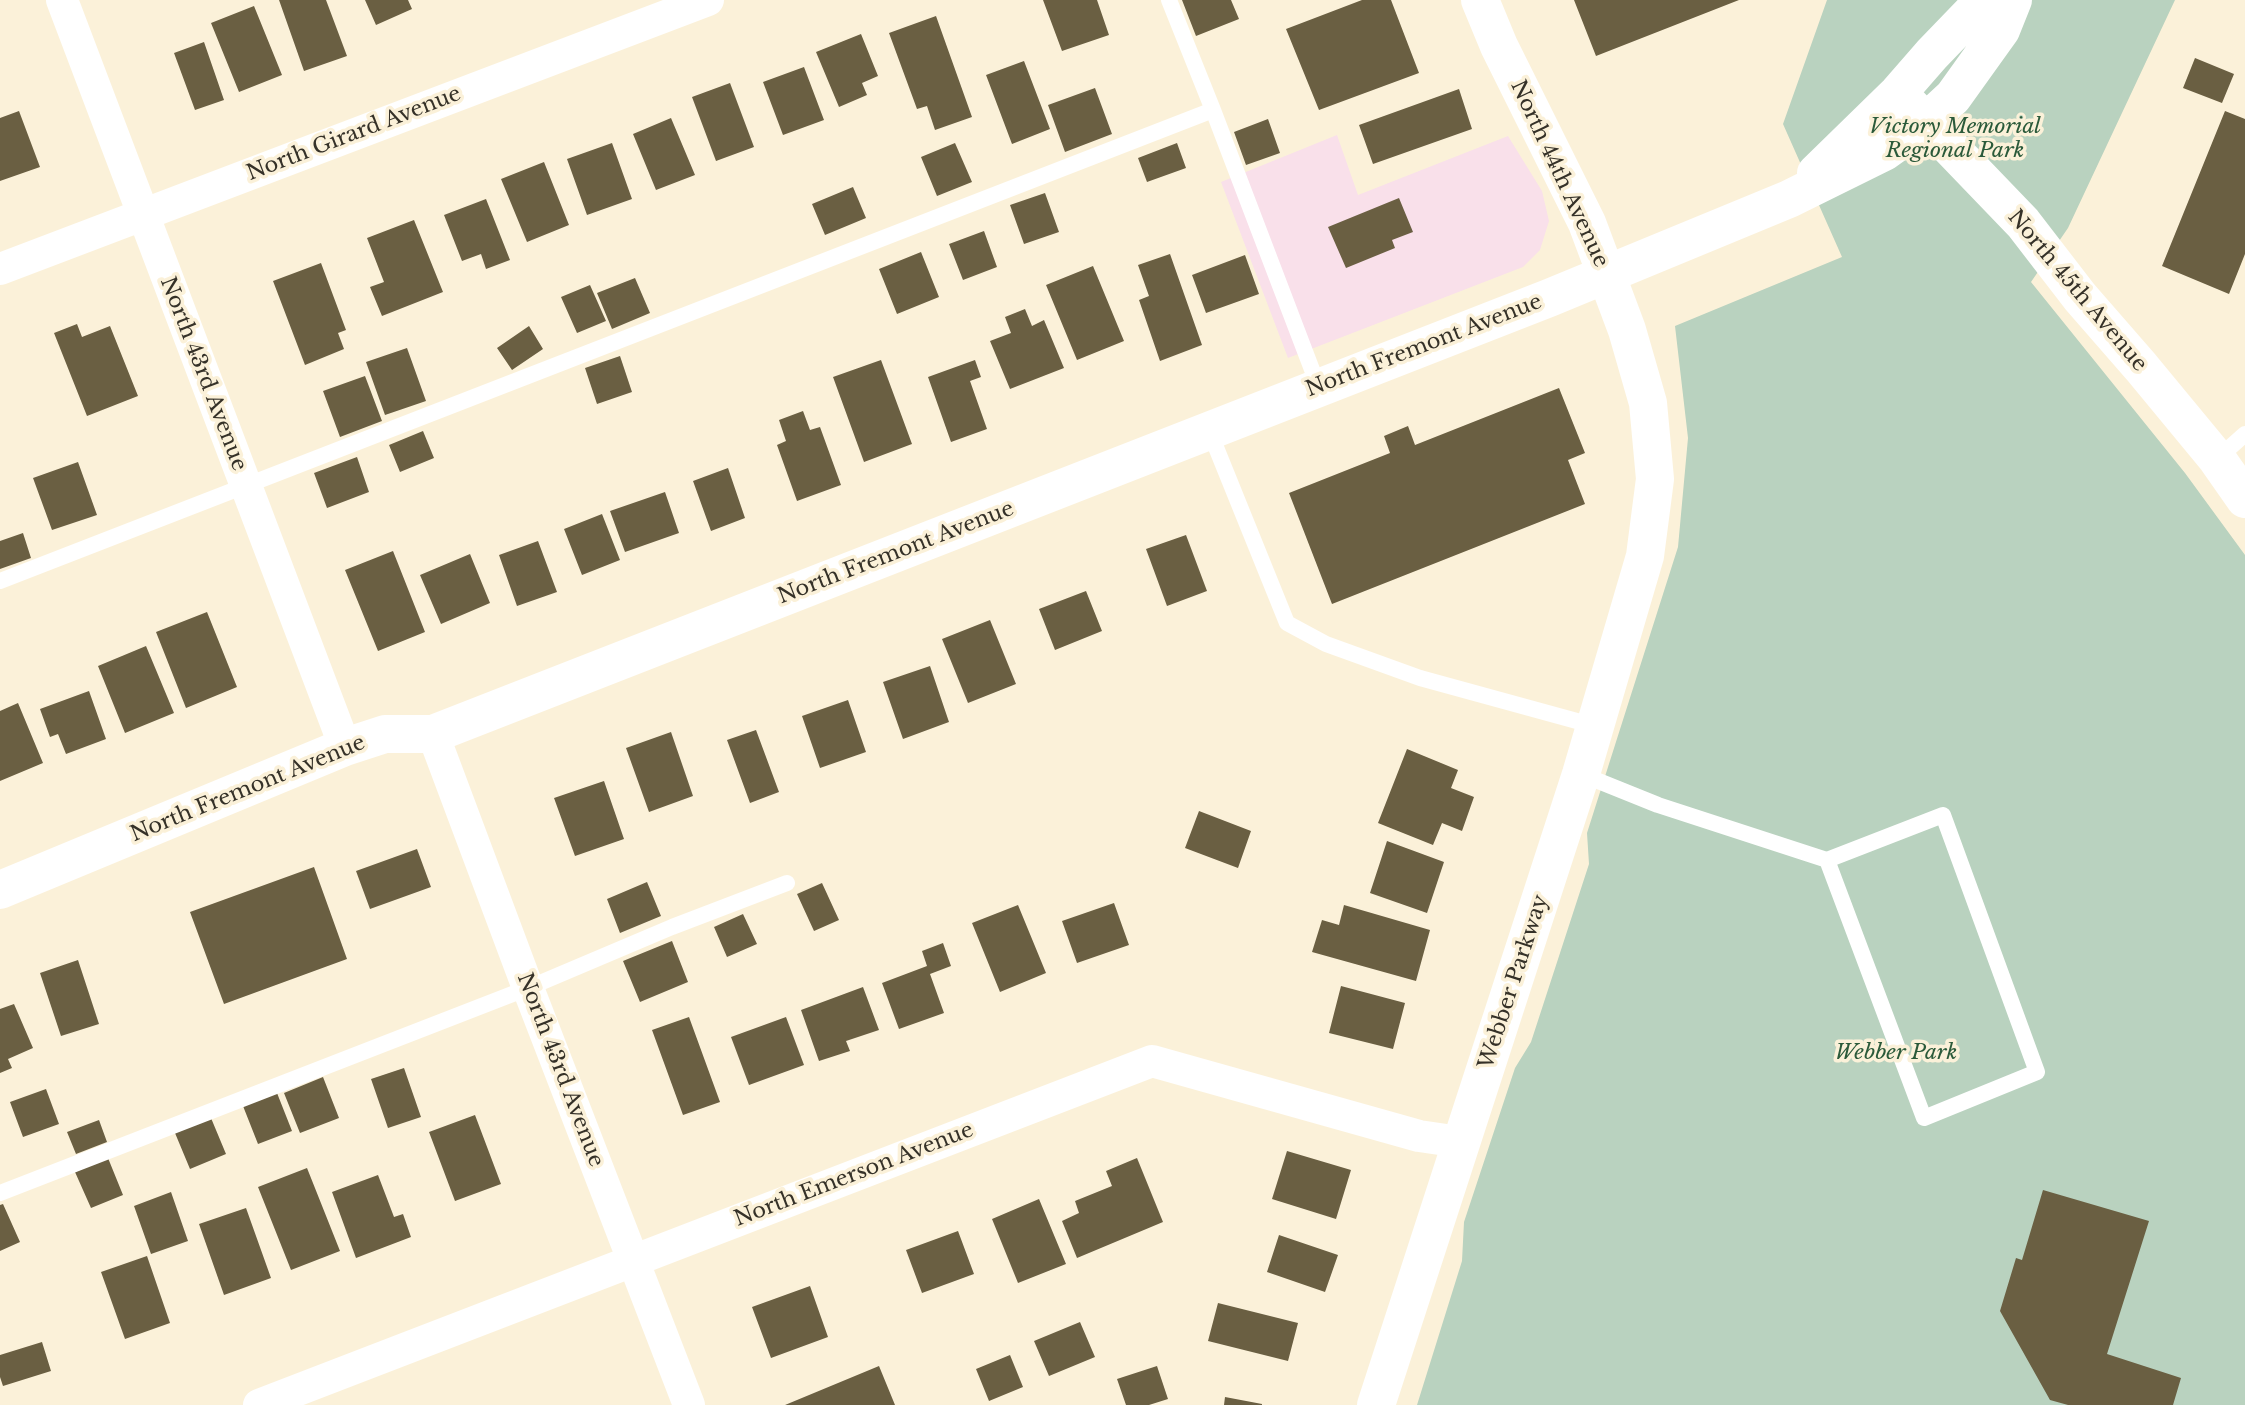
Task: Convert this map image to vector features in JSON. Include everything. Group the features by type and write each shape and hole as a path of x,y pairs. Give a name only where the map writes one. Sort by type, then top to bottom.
{"street":[{"name":"North 43rd Avenue","path":"62,0 345,747"},
{"name":"North Girard Avenue","path":"0,269 708,0"},
{"name":"North 44th Avenue","path":"1480,0 1499,46 1587,223 1627,330 1648,403 1656,479 1645,556"},
{"path":"1789,199 1898,93 1984,0"},
{"name":"North Fremont Avenue","path":"0,890 345,747 385,734 433,734 1319,388 1789,199 1884,152 1926,122 1953,97 1986,52 2001,30 2013,0"},
{"name":"North 45th Avenue","path":"1898,93 2022,223 2080,297 2217,459 2245,499"},
{"name":"Webber Parkway","path":"1376,1405 1581,774 1645,556"},
{"name":"North 43rd Avenue","path":"433,734 689,1405"},
{"name":"North Emerson Avenue","path":"259,1405 1152,1061 1419,1136 1460,1142"}],"lane":[{"path":"1169,0 1319,388"},
{"path":"0,581 1213,110"},
{"path":"1209,430 1287,623 1326,644 1420,678 1595,726"},
{"path":"2217,459 2245,434"},
{"path":"1581,774 1658,805 1827,860 1943,816 2037,1072 1924,1118 1827,860"},
{"path":"0,1193 528,988 659,932 787,883"}],"shaded area":[{"path":"1337,135 1358,195 1508,136 1542,191 1549,221 1540,250 1523,267 1288,358 1221,182"}],"green space":[{"name":"Webber Park","path":"1827,0 2175,0 2068,228 2031,282 2185,473 2245,555 2245,1405 1417,1405 1462,1261 1464,1222 1515,1068 1531,1042 1589,864 1587,833 1678,547 1688,438 1675,326 1842,257 1783,124"}],"building":[{"path":"279,0 326,0 347,56 304,71"},
{"path":"365,0 408,0 412,9 376,25"},
{"path":"1043,0 1097,0 1109,35 1062,51"},
{"path":"1182,0 1231,0 1239,19 1196,36"},
{"path":"1362,0 1391,0 1419,73 1319,110 1286,29"},
{"path":"1574,0 1739,0 1596,56"},
{"path":"254,6 282,75 239,92 211,23"},
{"path":"936,16 972,117 935,130 927,106 917,109 889,33"},
{"path":"861,34 878,76 862,83 867,95 839,107 816,52"},
{"path":"204,42 224,100 195,110 174,53"},
{"path":"2195,58 2234,74 2222,103 2183,88"},
{"path":"1024,61 1050,129 1012,144 986,75"},
{"path":"804,67 824,120 783,135 763,82"},
{"path":"730,83 754,147 716,161 692,97"},
{"path":"1095,88 1112,134 1065,152 1048,105"},
{"path":"1459,89 1472,129 1373,164 1359,125"},
{"path":"19,111 40,167 0,181 0,118"},
{"path":"2225,111 2245,119 2245,254 2229,294 2162,266"},
{"path":"671,118 695,175 656,190 633,134"},
{"path":"1268,119 1280,153 1246,165 1234,132"},
{"path":"612,143 632,199 587,215 567,159"},
{"path":"955,143 972,182 937,196 921,157"},
{"path":"1177,143 1186,168 1147,182 1138,158"},
{"path":"544,162 569,225 527,242 501,179"},
{"path":"853,187 866,218 825,235 812,204"},
{"path":"1045,193 1059,232 1024,244 1010,205"},
{"path":"1399,198 1413,232 1392,240 1395,248 1346,268 1328,227"},
{"path":"486,199 510,260 486,269 481,254 462,261 444,215"},
{"path":"414,220 443,292 382,316 370,287 384,282 367,238"},
{"path":"984,231 997,267 963,280 949,244"},
{"path":"921,252 939,297 897,314 879,269"},
{"path":"1170,254 1202,345 1160,361 1139,300 1149,296 1138,265"},
{"path":"1245,255 1259,294 1206,313 1192,275"},
{"path":"321,263 346,330 338,333 344,349 305,365 273,281"},
{"path":"1093,266 1124,341 1077,360 1046,285"},
{"path":"635,278 650,313 612,329 597,293"},
{"path":"590,285 606,321 577,333 561,297"},
{"path":"1025,309 1032,326 1044,320 1064,368 1010,389 990,341 1011,333 1005,317"},
{"path":"77,324 82,337 110,326 138,396 87,416 54,333"},
{"path":"529,326 543,349 512,370 497,348"},
{"path":"407,348 426,401 385,415 366,362"},
{"path":"620,356 632,392 597,404 585,368"},
{"path":"881,360 912,444 864,462 833,377"},
{"path":"975,360 981,377 970,381 987,429 951,442 928,377"},
{"path":"365,376 382,421 340,437 323,391"},
{"path":"1559,388 1585,453 1568,460 1585,504 1332,604 1289,493 1390,453 1384,436 1408,426 1415,445"},
{"path":"803,411 810,430 820,427 841,485 797,501 777,445 786,441 779,420"},
{"path":"423,431 434,458 400,472 389,445"},
{"path":"357,457 369,492 327,508 314,473"},
{"path":"78,462 97,515 52,530 33,478"},
{"path":"728,468 745,518 711,531 693,481"},
{"path":"665,492 679,533 625,552 610,511"},
{"path":"602,514 620,560 582,575 564,529"},
{"path":"23,533 31,558 0,569 0,541"},
{"path":"1186,535 1207,591 1167,606 1146,549"},
{"path":"538,541 557,592 517,606 499,555"},
{"path":"393,551 425,632 378,651 345,570"},
{"path":"470,554 490,603 441,624 420,575"},
{"path":"1086,591 1102,631 1055,650 1039,609"},
{"path":"207,612 237,687 186,708 156,632"},
{"path":"990,620 1016,684 968,703 942,639"},
{"path":"146,646 174,713 125,733 98,666"},
{"path":"930,666 949,722 903,739 883,682"},
{"path":"89,691 106,739 66,754 58,734 50,737 40,709"},
{"path":"848,700 866,752 820,768 802,716"},
{"path":"18,703 43,763 0,781 0,711"},
{"path":"756,730 779,792 750,803 727,740"},
{"path":"671,732 693,796 649,812 626,748"},
{"path":"1407,749 1458,770 1451,788 1474,797 1462,831 1442,823 1433,845 1378,823"},
{"path":"604,781 624,839 575,856 554,798"},
{"path":"1199,811 1251,831 1238,868 1185,848"},
{"path":"1387,841 1444,862 1427,913 1370,893"},
{"path":"417,849 431,887 370,909 356,871"},
{"path":"314,867 347,959 224,1004 190,912"},
{"path":"647,882 661,916 620,933 607,899"},
{"path":"822,883 839,920 814,931 797,894"},
{"path":"1114,903 1129,945 1077,963 1062,921"},
{"path":"1018,905 1046,973 1000,992 972,923"},
{"path":"1344,905 1430,930 1416,981 1312,952 1322,920 1339,925"},
{"path":"743,914 757,944 727,957 714,927"},
{"path":"672,941 688,982 640,1002 623,961"},
{"path":"943,943 951,966 930,974 944,1013 899,1029 882,983 927,966 922,951"},
{"path":"78,960 99,1024 61,1036 40,973"},
{"path":"1341,986 1405,1003 1393,1049 1329,1033"},
{"path":"863,987 879,1030 846,1041 850,1051 819,1061 801,1010"},
{"path":"14,1004 33,1048 8,1059 12,1068 0,1073 0,1009"},
{"path":"689,1017 720,1102 683,1115 652,1030"},
{"path":"786,1017 804,1065 749,1085 731,1037"},
{"path":"404,1068 421,1117 388,1128 371,1079"},
{"path":"323,1077 339,1118 300,1133 284,1093"},
{"path":"46,1089 59,1124 23,1137 10,1102"},
{"path":"277,1093 292,1131 258,1144 243,1106"},
{"path":"475,1115 501,1184 455,1201 429,1132"},
{"path":"211,1118 226,1154 190,1169 175,1133"},
{"path":"99,1120 107,1142 76,1154 67,1132"},
{"path":"1287,1151 1351,1170 1336,1219 1272,1199"},
{"path":"108,1158 123,1195 91,1208 75,1172"},
{"path":"1137,1158 1163,1222 1077,1258 1062,1221 1079,1213 1075,1201 1112,1186 1106,1171"},
{"path":"307,1168 340,1251 291,1270 258,1187"},
{"path":"378,1175 394,1217 403,1214 411,1237 356,1258 332,1192"},
{"path":"2043,1190 2149,1221 2107,1354 2181,1378 2173,1405 2068,1405 2050,1400 2000,1311 2016,1258 2022,1260"},
{"path":"171,1192 188,1241 151,1254 134,1206"},
{"path":"1039,1199 1066,1264 1018,1283 992,1219"},
{"path":"3,1204 20,1242 0,1251 0,1205"},
{"path":"246,1208 271,1278 224,1295 199,1224"},
{"path":"958,1231 974,1274 922,1293 906,1250"},
{"path":"1279,1235 1338,1255 1325,1292 1267,1272"},
{"path":"147,1256 170,1323 125,1339 101,1272"},
{"path":"810,1286 828,1337 771,1358 752,1307"},
{"path":"1218,1303 1298,1323 1288,1361 1208,1341"},
{"path":"1080,1322 1095,1357 1049,1376 1034,1341"},
{"path":"42,1342 51,1371 3,1386 0,1377 0,1355"},
{"path":"1010,1355 1023,1387 989,1401 976,1369"},
{"path":"879,1366 895,1405 785,1405"},
{"path":"1157,1366 1168,1399 1149,1405 1126,1405 1117,1379"},
{"path":"1225,1397 1262,1404 1262,1405 1224,1405"}],"park label":[{"name":"Victory Memorial Regional Park","path":"1955,139"}]}
